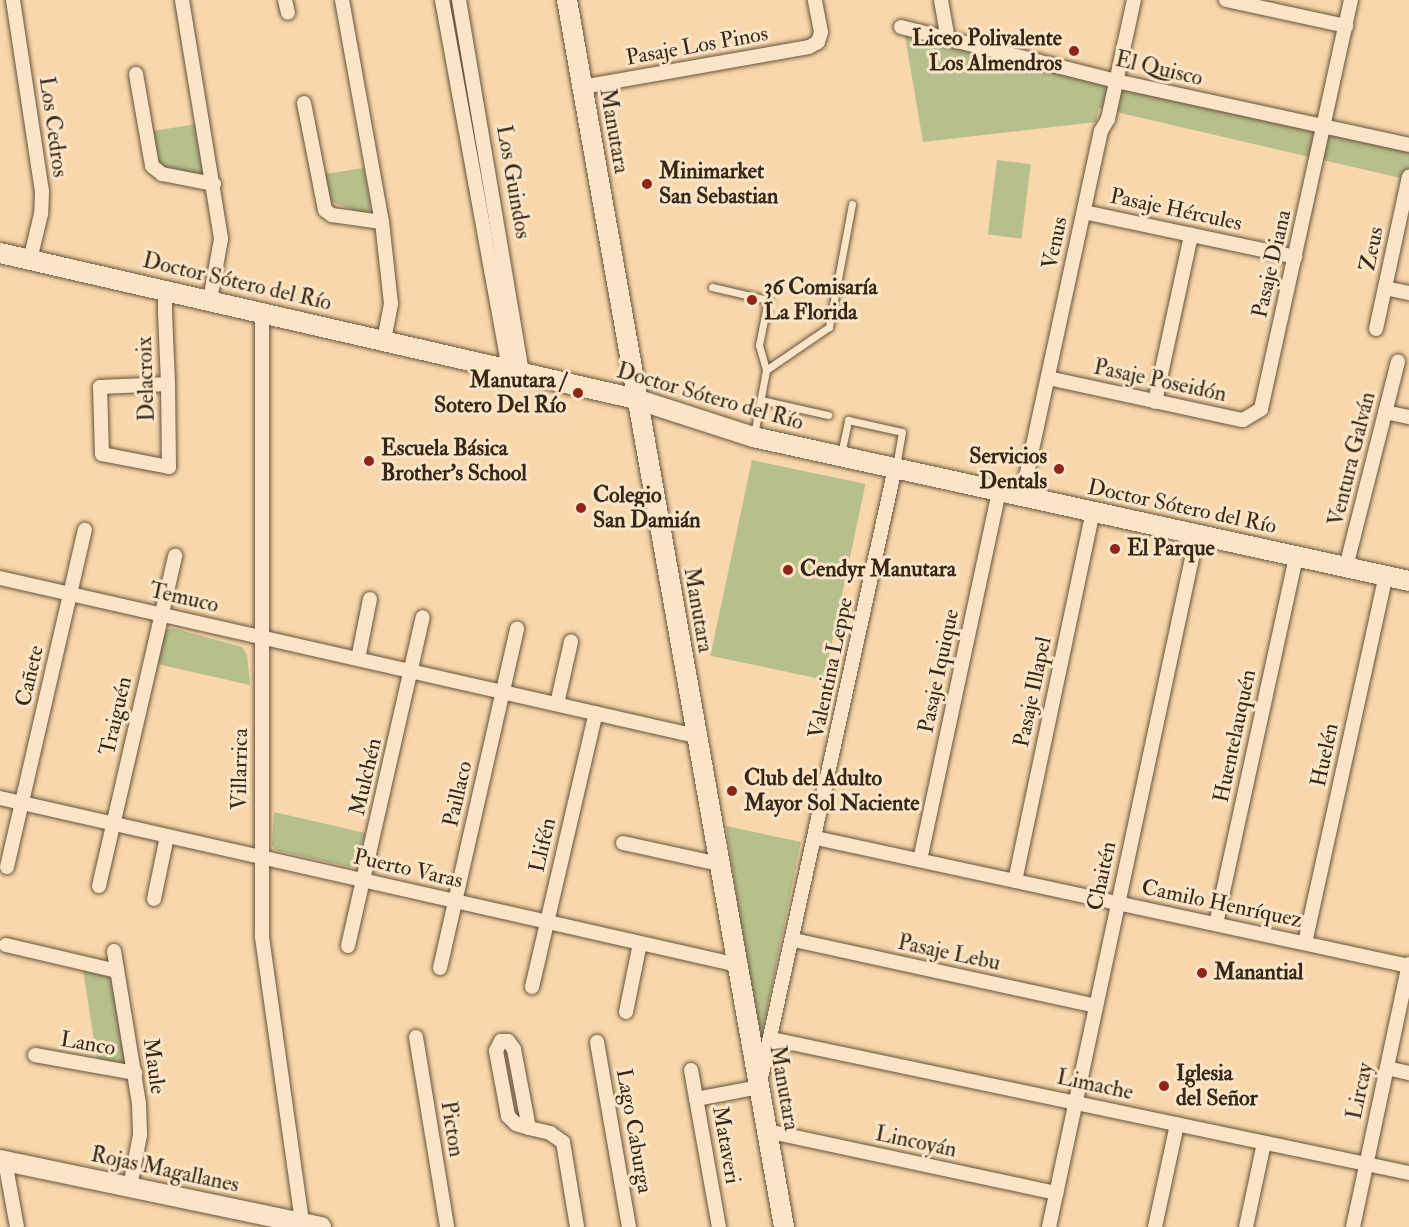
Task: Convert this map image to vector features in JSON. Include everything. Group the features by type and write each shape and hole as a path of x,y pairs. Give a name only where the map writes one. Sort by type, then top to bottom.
{"main road":[{"name":"Manutara","path":"567,0 784,1227"},
{"name":"Doctor Sótero del Río","path":"0,253 636,399 753,437 1409,581"},
{"name":"Rojas Magallanes","path":"3,1161 312,1225"}],"street":[{"name":"Los Cedros","path":"13,0 42,191 41,214 30,260"},
{"path":"182,0 214,184 220,250 210,300"},
{"path":"342,0 382,222 391,304 384,340"},
{"path":"442,2 460,0"},
{"name":"Los Guindos","path":"460,0 516,371"},
{"name":"Pasaje Los Pinos","path":"582,87 809,47 818,42 821,32 815,0"},
{"path":"941,0 948,39"},
{"name":"Venus","path":"1022,496 1084,212 1134,0"},
{"name":"Pasaje Diana","path":"1261,409 1351,0"},
{"path":"1235,1 1346,26"},
{"name":"Los Guindos","path":"442,2 516,371"},
{"name":"El Quisco","path":"901,27 1116,81 1409,145"},
{"path":"136,74 152,166 162,174 214,184"},
{"path":"304,103 325,210 332,215 382,222"},
{"name":"Zeus","path":"1376,329 1409,177"},
{"name":"Pasaje Hércules","path":"1084,212 1295,257"},
{"path":"1155,402 1191,235"},
{"path":"1385,288 1409,293"},
{"name":"Delacroix","path":"165,291 168,384 169,467 102,454 100,387 168,384"},
{"name":"Villarrica","path":"262,312 263,638 260,857 265,970 312,1225"},
{"name":"Ventura Galván","path":"1347,567 1398,362"},
{"name":"Pasaje Poseidón","path":"1048,378 1243,420 1261,409"},
{"path":"1385,412 1409,417"},
{"name":"Valentina Leppe","path":"759,1087 794,940 895,468"},
{"name":"Pasaje Iquique","path":"920,860 999,491"},
{"name":"Pasaje Illapel","path":"1015,881 1093,512"},
{"name":"Cañete","path":"7,867 85,530"},
{"name":"Chaitén","path":"1049,1227 1197,535"},
{"name":"Traiguén","path":"99,886 175,556"},
{"name":"Huentelauquén","path":"1216,924 1296,556"},
{"name":"Huelén","path":"1305,943 1386,576"},
{"name":"Temuco","path":"0,578 696,736"},
{"path":"358,659 370,599"},
{"name":"Mulchén","path":"348,946 423,617"},
{"name":"Paillaco","path":"440,968 517,629"},
{"path":"557,704 571,642"},
{"name":"Llifén","path":"532,987 596,713"},
{"name":"Puerto Varas","path":"0,798 738,965"},
{"path":"154,898 167,836"},
{"name":"Camilo Henríquez","path":"816,838 1409,965"},
{"path":"623,843 719,864"},
{"name":"Pasaje Lebu","path":"794,940 1096,1006"},
{"path":"626,1012 640,943"},
{"path":"6,945 117,971"},
{"name":"Maule","path":"114,951 135,1073 140,1135 130,1187"},
{"name":"Lircay","path":"1353,1227 1409,965"},
{"name":"Picton","path":"416,1038 447,1227"},
{"name":"Limache","path":"772,1039 1409,1173"},
{"path":"529,1128 514,1049 503,1041 496,1051 506,1111 512,1121 529,1128 555,1135 563,1142 577,1227"},
{"name":"Lago Caburga","path":"597,1042 629,1227"},
{"name":"Lanco","path":"35,1055 135,1073"},
{"path":"1387,1068 1409,1073"},
{"name":"Mataveri","path":"691,1070 719,1227"},
{"path":"696,1099 759,1087"},
{"path":"1155,1227 1177,1124"},
{"name":"Lincoyán","path":"767,1131 1056,1193"},
{"path":"1246,1227 1264,1143"},
{"path":"3,1161 17,1227"}],"lane":[{"path":"766,370 829,327 852,204"},
{"path":"712,287 768,300 759,345 766,370 753,437"},
{"path":"760,400 828,416"},
{"path":"841,456 848,420 902,432 895,468"}],"green space":[{"path":"905,36 1409,150 1409,180 1099,108 1096,122 923,142"},
{"path":"197,124 205,172 200,176 159,165 153,131"},
{"path":"997,160 1031,164 1022,239 988,234"},
{"path":"364,168 371,210 365,214 329,201 325,174"},
{"name":"Cendyr Manutara","path":"752,460 865,484 824,680 710,656"},
{"path":"172,628 242,647 247,654 250,685 157,664 164,631"},
{"path":"274,812 365,833 358,864 350,867 275,850 272,845"},
{"path":"726,826 801,842 763,1029 757,1029"},
{"path":"83,970 111,974 126,1064 97,1059"}],"place":[{"name":"Liceo Polivalente Los Almendros","path":"1074,51"},
{"name":"Minimarket San Sebastian","path":"647,184"},
{"name":"36 Comisaría La Florida","path":"752,300"},
{"name":"Manutara / Sotero Del Río","path":"578,393"},
{"name":"Escuela Básica Brother's School","path":"369,461"},
{"name":"Servicios Dentals","path":"1059,469"},
{"name":"Colegio San Damián","path":"581,508"},
{"name":"El Parque","path":"1115,549"},
{"name":"Cendyr Manutara","path":"788,570"},
{"name":"Club del Adulto Mayor Sol Naciente","path":"732,791"},
{"name":"Manantial","path":"1202,973"},
{"name":"Iglesia del Señor","path":"1164,1086"}]}
